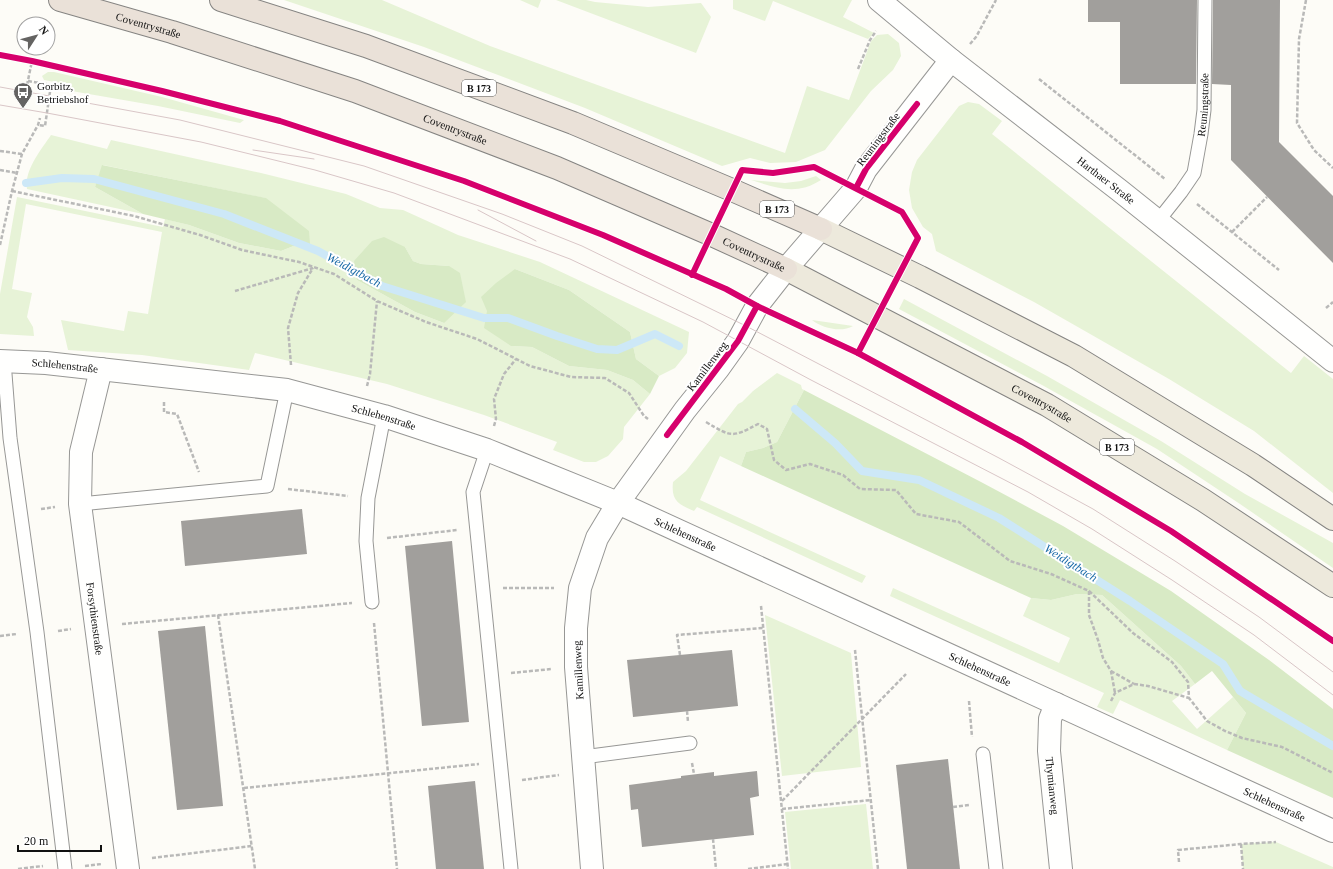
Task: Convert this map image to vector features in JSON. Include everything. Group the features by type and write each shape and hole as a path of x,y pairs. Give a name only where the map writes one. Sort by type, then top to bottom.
{"highway":[{"name":"Coventrystraße","path":"60,0 172,32 355,91 557,168 712,235 786,269"},
{"name":"B 173","path":"221,0 366,46 573,123 821,229"}],"main road":[{"name":"B 173","path":"821,229 920,277 1074,356 1253,465 1333,519"},
{"name":"Coventrystraße","path":"786,269 1047,405 1203,500 1333,586"}],"street":[{"name":"Harthaer Straße","path":"886,5 951,60 1158,221 1333,361"},
{"name":"Reuningstraße","path":"786,269 856,188 866,169 951,60"},
{"name":"Kamillenweg","path":"592,869 576,667 576,628 580,588 597,538 618,503 685,410 738,341 757,306 786,269"},
{"name":"Schlehenstraße","path":"2,361 46,363 287,390 384,416 487,450 618,503 1333,830"},
{"name":"Forsythienstraße","path":"101,369 70,505 96,627 127,865"},
{"name":"Thymianweg","path":"1056,704 1050,719 1049,751 1061,869"}],"lane":[{"name":"Reuningstraße","path":"1158,221 1194,173 1204,110 1205,0"},
{"path":"2,361 10,438 37,632 64,869"},
{"path":"70,505 267,486 287,390"},
{"path":"372,602 366,540 368,498 384,416"},
{"path":"487,450 473,492 511,869"},
{"path":"584,764 690,743"},
{"path":"983,754 996,869"}],"path":[{"path":"951,60 968,46 976,37 996,0"},
{"path":"1306,0 1299,39 1297,123 1314,150 1333,168"},
{"path":"858,69 886,5"},
{"path":"27,85 32,61"},
{"path":"1039,78 1279,270"},
{"path":"28,81 51,85 45,126 38,125"},
{"path":"0,245 22,154 38,125 40,118"},
{"path":"0,150 22,154"},
{"path":"0,170 17,172"},
{"path":"12,191 134,216 200,235 242,250 299,262 334,274 377,301 426,322 477,339 530,366 571,377 605,378 629,393 644,416 667,435"},
{"path":"1232,232 1267,197"},
{"path":"235,291 313,268"},
{"path":"287,390 292,362 288,328 298,293 313,268"},
{"path":"360,410 370,374 377,301"},
{"path":"1326,308 1333,302"},
{"path":"487,450 496,419 494,399 504,374 516,359"},
{"path":"165,376 164,412 177,414 207,492"},
{"path":"685,410 724,433 739,434 758,424 767,429 774,460 786,470 810,464 843,475 860,489 896,490 916,514 959,522 1010,561 1051,574 1088,591 1133,633 1172,662 1188,682 1189,698 1207,721 1225,732 1242,738 1282,747 1333,773"},
{"path":"267,486 368,498"},
{"path":"20,512 70,505"},
{"path":"386,538 476,528"},
{"path":"482,588 539,588"},
{"path":"1088,591 1089,615 1103,658 1111,670 1115,693 1099,724"},
{"path":"372,602 397,869"},
{"path":"96,627 333,605"},
{"path":"761,606 788,869"},
{"path":"218,615 255,869"},
{"path":"680,655 677,635 763,628"},
{"path":"855,650 878,869"},
{"path":"535,671 540,670"},
{"path":"1111,670 1134,684 1148,686 1189,698"},
{"path":"781,801 906,674"},
{"path":"1115,693 1134,684"},
{"path":"244,788 476,764"},
{"path":"502,783 584,764"},
{"path":"782,810 870,800"},
{"path":"713,839 716,869"},
{"path":"1179,862 1178,850 1276,842"},
{"path":"1241,844 1243,869"},
{"path":"127,865 252,846"},
{"path":"748,869 788,864"},
{"path":"18,869 35,867"}],"green space":[{"path":"284,0 382,0 490,46 785,153 807,86 849,100 871,41 877,35 888,34 899,43 901,56 893,70 871,91 825,150 796,162 770,163 750,158 722,166 585,108 424,47"},
{"path":"520,0 541,0 538,8"},
{"path":"556,0 586,0 648,7 701,3 711,17 696,53"},
{"path":"733,0 852,0 843,17 874,33 868,39 773,1 765,21 733,9"},
{"path":"48,72 54,72 162,97 244,120 240,123 158,106 60,89 60,83 44,80 42,76"},
{"path":"968,102 979,104 1002,121 992,134 1291,373 1304,356 1333,379 1333,493 1254,431 1169,379 1034,302 936,251 932,234 923,227 912,208 909,190 912,172 917,160 959,106"},
{"path":"51,135 107,149 111,140 261,173 346,194 380,208 403,210 458,235 540,262 689,332 687,353 675,368 659,376 636,359 630,332 569,290 515,269 511,346 532,347 569,366 607,370 633,380 650,394 624,427 623,439 608,456 596,462 584,462 553,450 557,442 484,415 387,384 255,353 249,370 142,355 68,350 61,320 124,331 128,311 148,314 162,232 26,204 12,289 32,293 27,317 33,327 34,336 0,334 0,294 17,197 163,227 165,219 189,225 239,243 281,251 296,245 310,244 265,198 103,165 95,187 143,214 27,189 28,175 34,160","holes":["405,247 413,261 421,264 449,266 444,323 415,312 357,280"]},
{"path":"102,165 266,198 309,231 310,244 296,245 281,251 239,243 189,225 143,214 95,187"},
{"path":"816,176 821,180 812,185 795,189 778,188 751,180 785,183 801,181"},
{"path":"384,237 405,247 413,261 421,264 449,266 460,273 466,302 444,323 415,312 357,280 354,261 372,241"},
{"path":"515,269 569,290 630,332 636,359 659,376 650,394 633,380 607,370 569,366 532,347 511,346 484,328 487,311 481,297 496,283"},
{"path":"904,299 1047,376 1161,441 1245,494 1333,543 1333,568 1157,449 1042,385 899,309"},
{"path":"812,320 853,326 843,329 832,329"},
{"path":"777,373 801,385 802,389 804,390 777,442 763,448 746,452 741,466 720,456 700,500 866,576 862,583 697,507 694,511 688,509 677,501 673,494 673,482 686,471 738,404"},
{"path":"804,390 1063,526 1171,591 1269,660 1333,709 1333,798 1227,750 1246,713 1212,671 1195,684 1181,666 1102,595 1077,594 1051,600 1031,598 741,466 746,452 763,448 777,442"},
{"path":"893,588 1059,663 1070,638 1023,616 1031,598 1051,600 1077,594 1102,595 1181,666 1195,684 1172,701 1197,729 1233,697 1246,713 1227,750 1120,700 1113,714 1097,707 1104,693 890,596"},
{"path":"765,615 851,653 861,767 782,776"},
{"path":"866,804 873,869 791,869 785,812"},
{"path":"1276,842 1333,867 1333,869 1243,869 1241,844"}],"building":[{"path":"1088,0 1197,0 1196,84 1120,84 1120,22 1088,22"},
{"path":"1213,0 1280,0 1279,142 1333,196 1333,263 1231,160 1231,85 1212,84"},
{"path":"302,509 307,554 185,566 181,521"},
{"path":"452,541 469,722 422,726 405,546"},
{"path":"205,626 223,806 177,810 158,631"},
{"path":"732,650 738,706 633,717 627,660"},
{"path":"948,759 960,869 907,869 896,765"},
{"path":"757,771 759,796 750,798 754,835 642,847 638,809 631,810 629,785 714,772 714,776"},
{"path":"475,781 484,869 436,869 428,786"}],"waterway":[{"name":"Weidigtbach","path":"26,183 62,178 94,179 224,214 318,251 382,286 484,318 508,318 597,349 617,350 655,334 679,346"},
{"name":"Weidigtbach","path":"795,409 835,443 862,471 919,480 999,518 1130,601 1223,664 1240,691 1333,746"}],"tram line":[{"path":"0,87 180,120 364,166 502,214 582,246 746,326 999,458 1093,509 1259,617 1333,672"},
{"path":"0,105 201,142 315,170 394,193 570,259 703,322 811,380 1028,492 1092,529 1172,580 1254,635 1333,695"},
{"path":"253,150 314,159"},
{"path":"478,210 536,241"}],"cycle path":[{"path":"0,55 162,91 280,121 464,181 603,235 726,289 757,306 858,353 1022,442 1171,531 1333,641"},
{"path":"856,188 866,169 917,104"},
{"path":"692,275 742,170 773,173 814,167 902,212 918,238 858,353"},
{"path":"667,435 738,341 757,306"}],"place":[{"name":"Gorbitz, Betriebshof","path":"23,109"}]}
